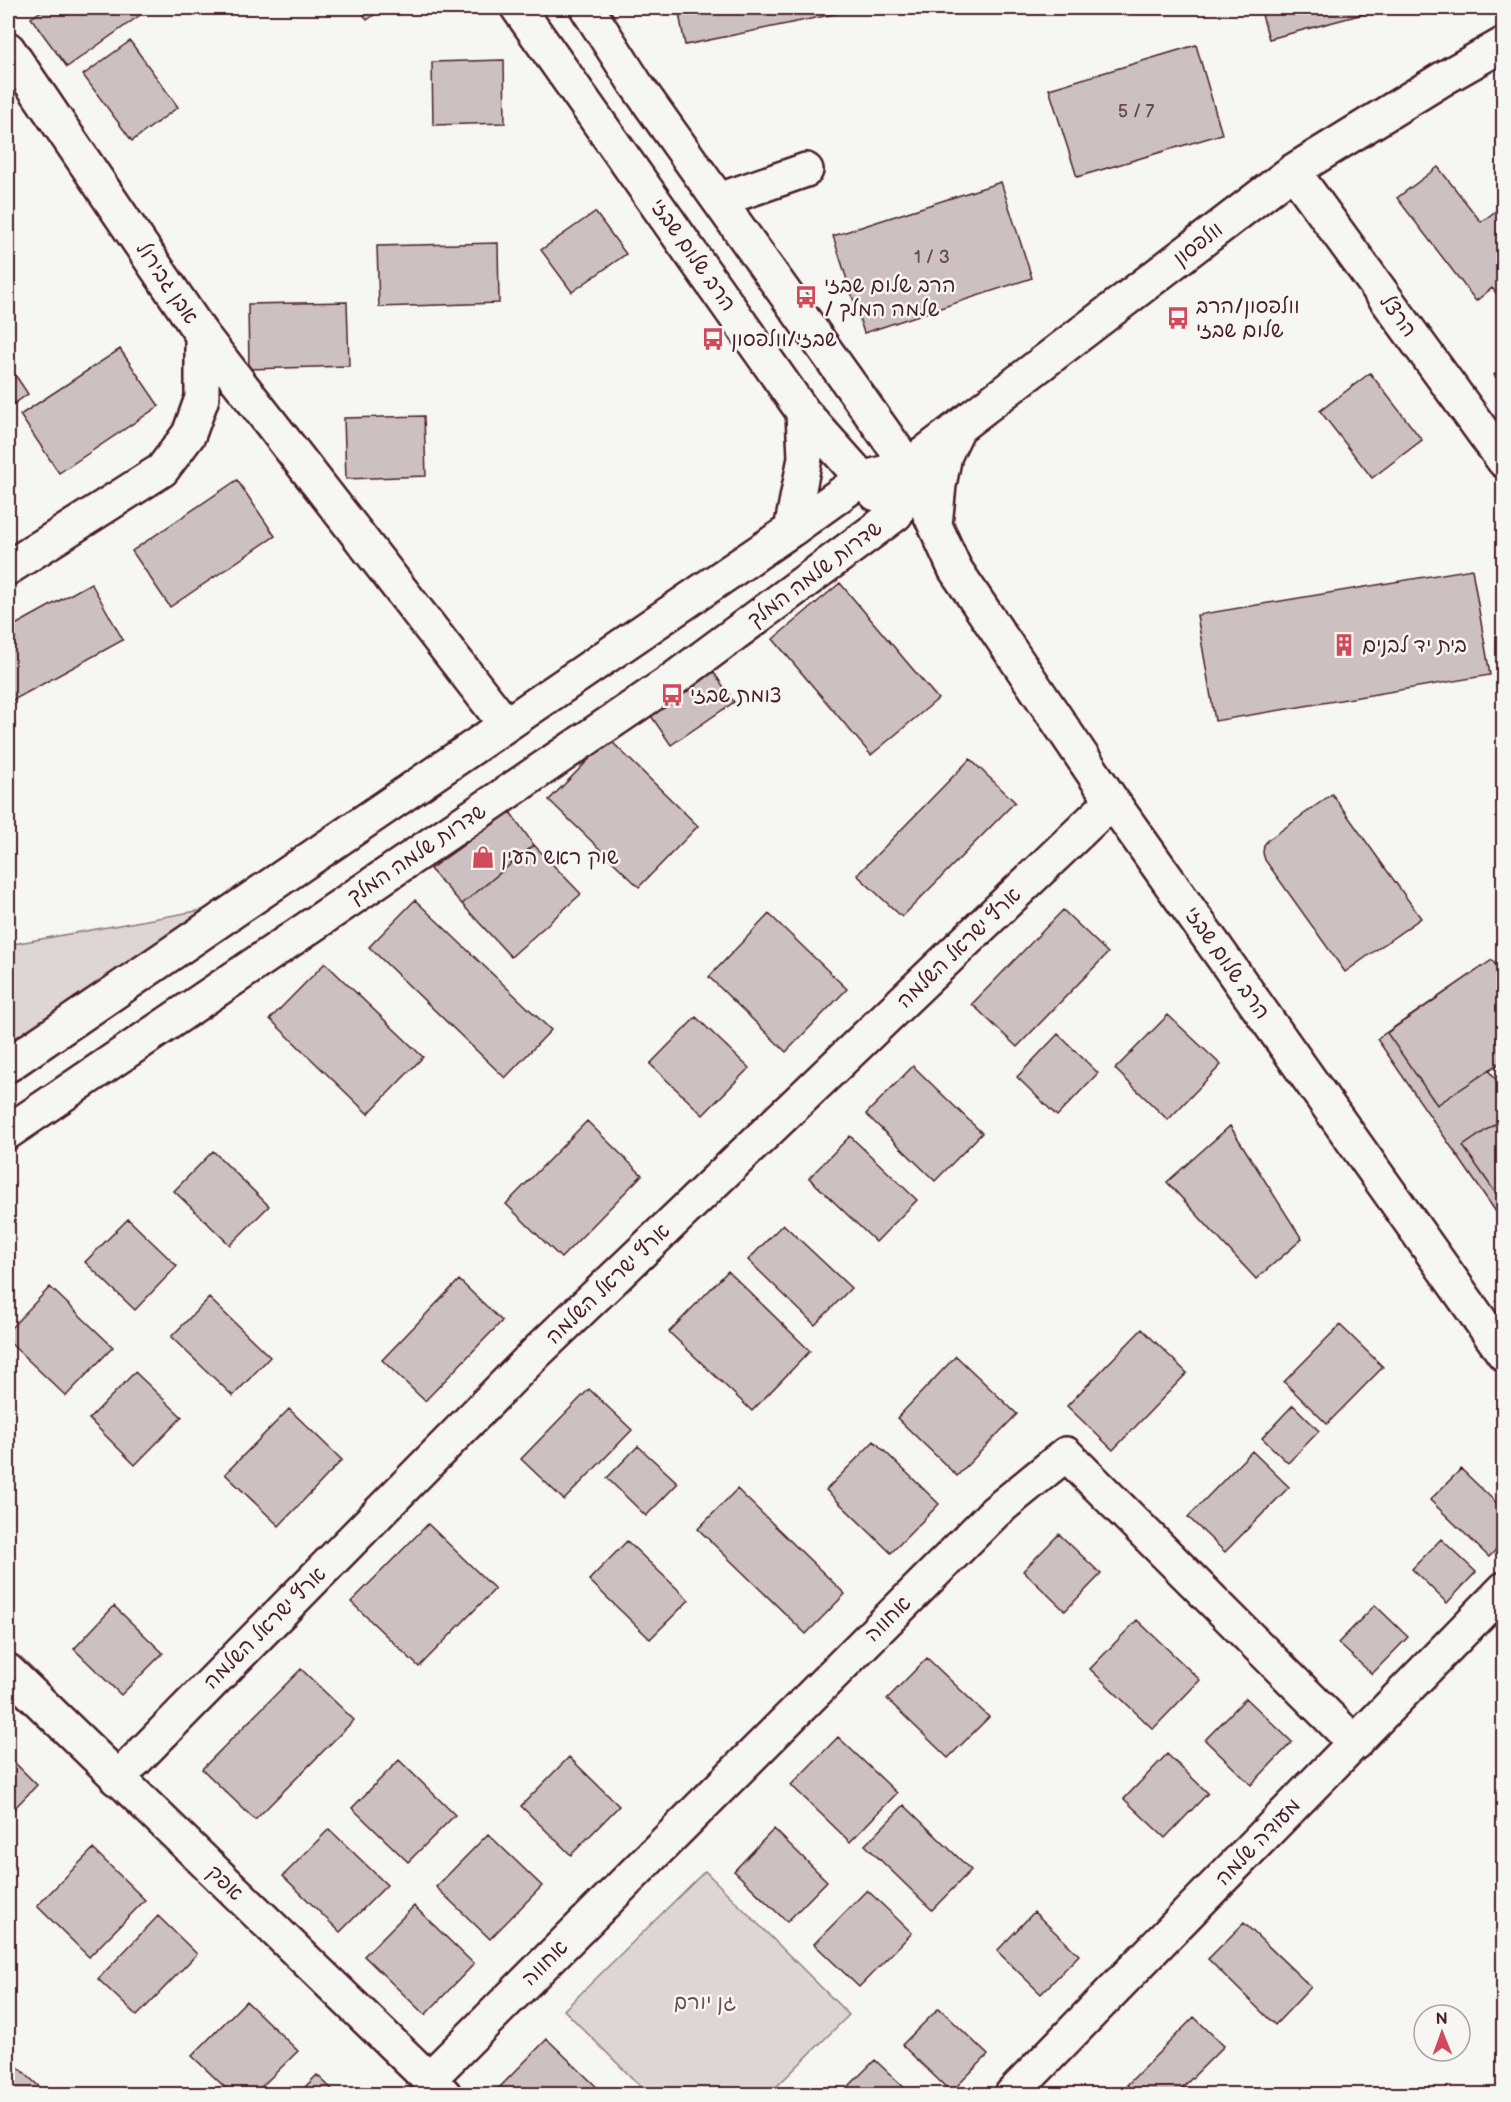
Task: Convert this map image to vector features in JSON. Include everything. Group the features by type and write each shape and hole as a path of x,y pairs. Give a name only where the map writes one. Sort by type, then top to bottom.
{"street":[{"name":"הרב שלום שבזי","path":"587,8 635,83 908,466 955,569 1112,801 1503,1354"},
{"name":"הרב שלום שבזי","path":"524,10 803,412 862,479 955,569"},
{"name":"וולפסון","path":"908,466 1293,171 1503,44"},
{"name":"אבן גבירול","path":"8,48 202,335 202,398 189,434 162,470 8,568"},
{"path":"719,200 806,170"},
{"name":"הרצל","path":"1293,171 1503,461"},
{"path":"202,335 506,725"},
{"path":"791,530 805,458 803,412"},
{"path":"935,526 945,455 958,428"},
{"path":"8,1065 791,530 862,479 908,466"},
{"name":"שדרות שלמה המלך","path":"8,1132 667,684 896,514 908,466"},
{"name":"ארץ ישראל השלמה","path":"117,1779 537,1352 1112,801"},
{"name":"אחווה","path":"437,2087 995,1512 1066,1454 1354,1743"},
{"name":"מעודה שלמה","path":"1012,2094 1503,1589"},
{"name":"אפק","path":"8,1671 437,2087"}],"green space":[{"path":"247,902 8,1065 8,945"},
{"name":"גן יורם","path":"705,1871 849,2015 769,2094 648,2094 564,2010"}],"building":[{"path":"46,8 150,8 67,67 31,18"},
{"path":"359,8 384,8 367,20"},
{"path":"678,8 839,8 840,13 685,45"},
{"path":"1260,8 1386,8 1269,39"},
{"path":"130,41 178,107 132,141 83,75"},
{"path":"1196,45 1222,134 1077,177 1049,89"},
{"path":"504,60 505,123 433,125 432,62"},
{"path":"1438,167 1481,222 1504,205 1504,303 1492,288 1476,301 1397,198"},
{"path":"1001,182 1032,278 864,333 833,236"},
{"path":"595,212 626,254 572,292 541,250"},
{"path":"498,243 499,303 379,307 377,246"},
{"path":"347,302 349,366 249,369 248,304"},
{"path":"120,349 159,406 59,473 20,415"},
{"path":"8,364 28,394 8,408"},
{"path":"1504,368 1504,387 1494,375"},
{"path":"1370,373 1422,440 1372,478 1320,411"},
{"path":"424,416 426,476 346,479 344,418"},
{"path":"237,480 275,536 170,607 132,551"},
{"name":"בית יד לבנים","path":"1472,569 1490,675 1215,721 1197,615"},
{"path":"91,583 123,640 8,703 8,629"},
{"path":"840,583 938,699 871,755 773,639"},
{"path":"710,667 734,702 671,745 647,710"},
{"path":"609,739 698,826 639,887 549,800"},
{"path":"970,759 1015,802 902,917 857,875"},
{"path":"1332,794 1421,918 1345,972 1265,860 1263,853 1264,845 1268,840"},
{"name":"שוק ראש העין","path":"510,812 534,845 462,904 430,869"},
{"path":"534,845 581,894 511,957 462,904"},
{"path":"415,900 551,1030 505,1078 369,947"},
{"path":"1063,910 1108,953 1017,1047 972,1004"},
{"path":"769,914 847,989 786,1052 709,977"},
{"path":"1492,960 1504,976 1504,1060 1437,1105 1387,1033"},
{"path":"1492,960 1504,976 1504,1060 1489,1070 1504,1091 1503,1222 1377,1039"},
{"path":"325,963 423,1057 368,1114 270,1019"},
{"path":"1168,1015 1221,1065 1168,1120 1115,1069"},
{"path":"696,1017 749,1068 703,1115 650,1064"},
{"path":"1058,1034 1098,1073 1057,1116 1017,1077"},
{"path":"913,1066 982,1133 935,1181 866,1114"},
{"path":"1504,1118 1504,1205 1463,1146"},
{"path":"587,1121 642,1175 561,1258 506,1204"},
{"path":"1230,1126 1302,1239 1256,1279 1167,1182"},
{"path":"850,1136 917,1200 876,1242 809,1178"},
{"path":"213,1151 269,1206 230,1245 174,1191"},
{"path":"128,1219 177,1266 135,1310 85,1262"},
{"path":"783,1224 851,1288 815,1325 748,1260"},
{"path":"728,1271 810,1351 752,1411 669,1332"},
{"path":"459,1280 502,1321 425,1401 382,1360"},
{"path":"50,1287 113,1347 66,1396 8,1341 8,1331"},
{"path":"209,1298 270,1357 233,1396 171,1337"},
{"path":"1340,1325 1383,1367 1327,1424 1284,1382"},
{"path":"1142,1329 1187,1373 1113,1450 1067,1406"},
{"path":"956,1356 1017,1414 957,1476 897,1418"},
{"path":"135,1372 182,1417 135,1465 89,1419"},
{"path":"589,1389 632,1430 564,1500 521,1459"},
{"path":"1293,1405 1319,1431 1288,1463 1262,1438"},
{"path":"289,1409 342,1460 279,1526 225,1474"},
{"path":"874,1441 939,1504 891,1553 826,1490"},
{"path":"638,1446 678,1483 646,1516 607,1478"},
{"path":"1252,1451 1289,1487 1225,1552 1188,1517"},
{"path":"1461,1469 1504,1510 1504,1542 1489,1557 1430,1500"},
{"path":"737,1489 845,1594 806,1634 698,1529"},
{"path":"428,1524 495,1589 419,1667 351,1602"},
{"path":"1059,1534 1101,1574 1065,1611 1023,1571"},
{"path":"1441,1539 1476,1572 1447,1603 1412,1569"},
{"path":"627,1541 689,1600 650,1639 589,1580"},
{"path":"1375,1605 1408,1637 1372,1674 1338,1643"},
{"path":"114,1606 163,1653 121,1695 74,1649"},
{"path":"1137,1620 1200,1680 1153,1729 1090,1669"},
{"path":"927,1658 989,1717 948,1758 887,1699"},
{"path":"301,1669 354,1720 255,1820 202,1769"},
{"path":"1246,1698 1292,1742 1251,1785 1205,1740"},
{"path":"838,1737 897,1793 850,1842 791,1785"},
{"path":"1167,1754 1208,1793 1165,1838 1124,1799"},
{"path":"8,1756 37,1785 8,1815"},
{"path":"569,1757 619,1806 571,1855 521,1806"},
{"path":"399,1760 455,1815 408,1862 352,1808"},
{"path":"904,1805 971,1870 932,1910 865,1845"},
{"path":"329,1829 387,1885 340,1932 283,1876"},
{"path":"774,1829 827,1881 787,1922 734,1871"},
{"path":"488,1834 542,1886 490,1939 436,1887"},
{"path":"93,1849 145,1900 89,1957 37,1906"},
{"path":"867,1890 912,1933 859,1987 814,1944"},
{"path":"414,1906 474,1964 425,2015 364,1956"},
{"path":"1034,1912 1079,1955 1041,1994 997,1951"},
{"path":"158,1916 197,1954 137,2016 98,1979"},
{"path":"1244,1923 1311,1987 1275,2025 1208,1959"},
{"path":"246,2001 298,2051 254,2094 232,2094 192,2056"},
{"path":"939,2008 988,2055 951,2092 902,2045"},
{"path":"1194,2017 1224,2046 1176,2094 1137,2094 1127,2085"},
{"path":"547,2039 604,2094 502,2094 497,2090"},
{"path":"875,2060 911,2094 841,2094"},
{"path":"16,2065 47,2094 8,2094 8,2073"},
{"path":"317,2075 337,2094 298,2094"}],"place":[{"name":"הרב שלום שבזי / שלמה המלך","path":"806,297"},
{"name":"וולפסון/הרב שלום שבזי","path":"1178,318"},
{"name":"שבזי/וולפסון","path":"713,339"},
{"name":"בית יד לבנים","path":"1344,645"},
{"name":"צומת שבזי","path":"672,695"},
{"name":"שוק ראש העין","path":"483,857"}]}
